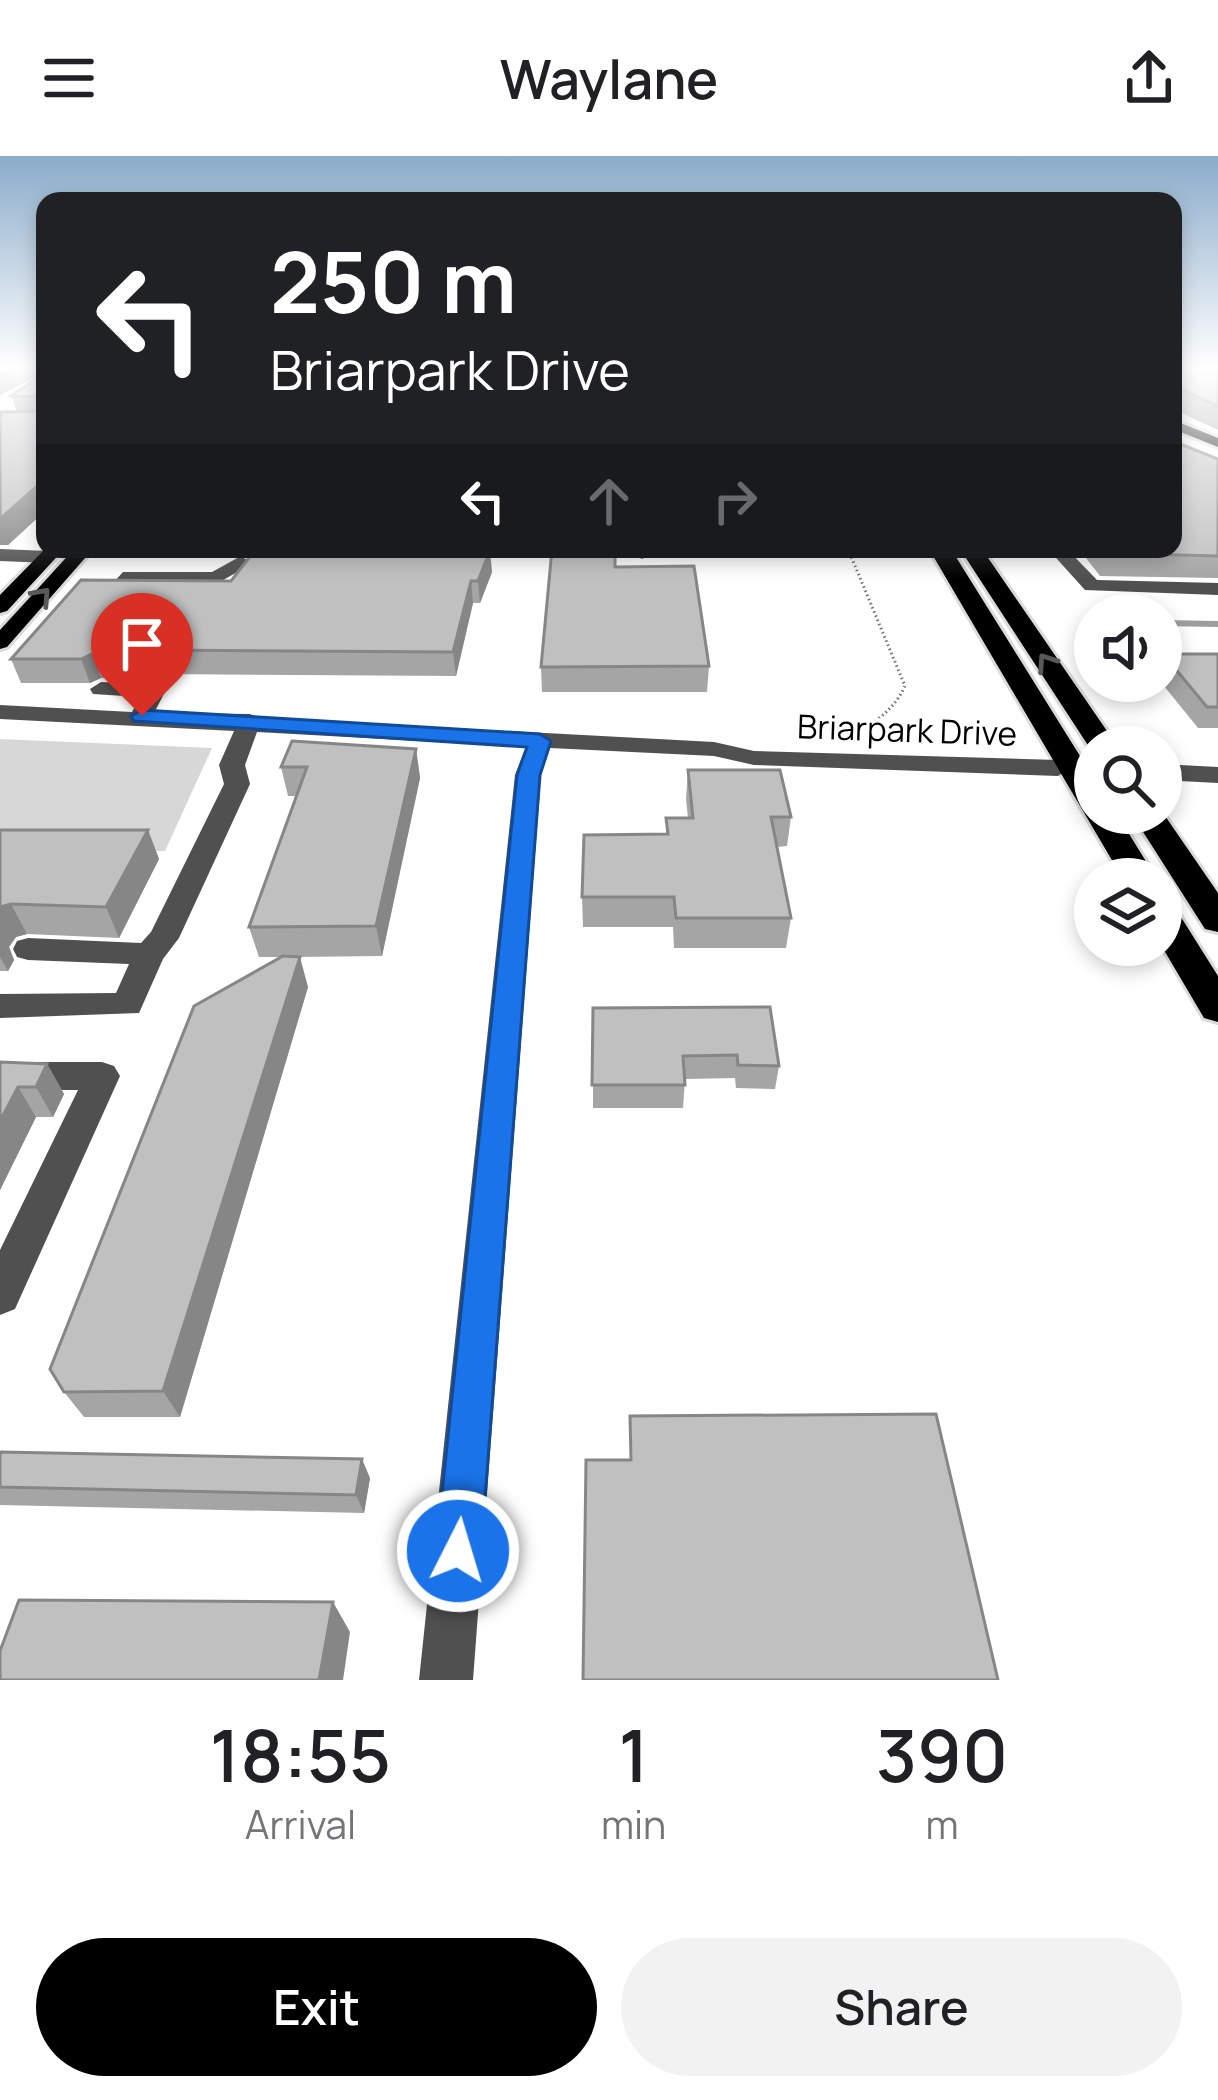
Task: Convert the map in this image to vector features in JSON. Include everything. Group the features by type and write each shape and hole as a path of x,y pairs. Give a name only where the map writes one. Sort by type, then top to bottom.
{"highway":[{"path":"945,558 1074,770"},
{"path":"978,558 1088,726"},
{"path":"1161,834 1218,920"},
{"path":"1182,948 1218,1007"}],"main road":[{"path":"0,607 46,558"},
{"path":"0,643 76,558"}],"street":[{"path":"1195,457 1218,450"},
{"path":"0,535 24,535"},
{"path":"0,555 36,554"},
{"path":"1066,558 1092,586 1218,589"},
{"path":"113,594 130,576 216,578 242,562"},
{"path":"101,688 154,690 142,716"},
{"name":"Briarpark Drive","path":"0,712 142,716 247,729 715,765 754,758 1058,768"},
{"name":"Briarpark Drive","path":"0,727 247,729"},
{"path":"0,1006 127,1005 236,784 232,765 247,729"},
{"path":"446,1680 528,775 537,749"},
{"path":"1182,773 1218,775"},
{"path":"28,949 149,954"},
{"path":"0,1076 102,1076 0,1295"}],"path":[{"path":"831,740 862,730 889,712 905,686 852,558"}],"shaded area":[{"path":"0,739 212,748 165,851 0,850"}],"building":[{"path":"0,437 36,437 36,487 0,519"},
{"path":"1182,445 1218,459 1218,556 1182,555"},
{"path":"249,558 487,558 478,581 471,581 453,652 152,650 148,656 11,659 81,580 231,581"},
{"path":"551,558 615,558 615,567 694,566 709,666 541,667"},
{"path":"1182,654 1218,654 1218,707 1207,707 1182,677"},
{"path":"292,741 416,749 376,926 249,927 307,767 281,767"},
{"path":"688,770 780,770 791,817 771,817 791,918 676,918 674,897 582,897 584,835 668,834 666,818 693,818"},
{"path":"0,830 148,830 106,907 0,907"},
{"path":"283,956 300,957 163,1391 64,1392 50,1369 194,1006"},
{"path":"770,1007 779,1066 738,1065 737,1055 683,1056 685,1085 592,1085 593,1008"},
{"path":"0,1062 47,1064 36,1087 18,1087 0,1121"},
{"path":"936,1414 998,1680 583,1680 586,1460 631,1460 630,1416"},
{"path":"0,1452 362,1459 356,1495 0,1487"},
{"path":"19,1600 333,1602 319,1680 0,1680 0,1651"}],"waterway":[{"path":"1182,623 1218,624"}],"route":[{"path":"142,716 540,741 528,775 458,1551"}]}
